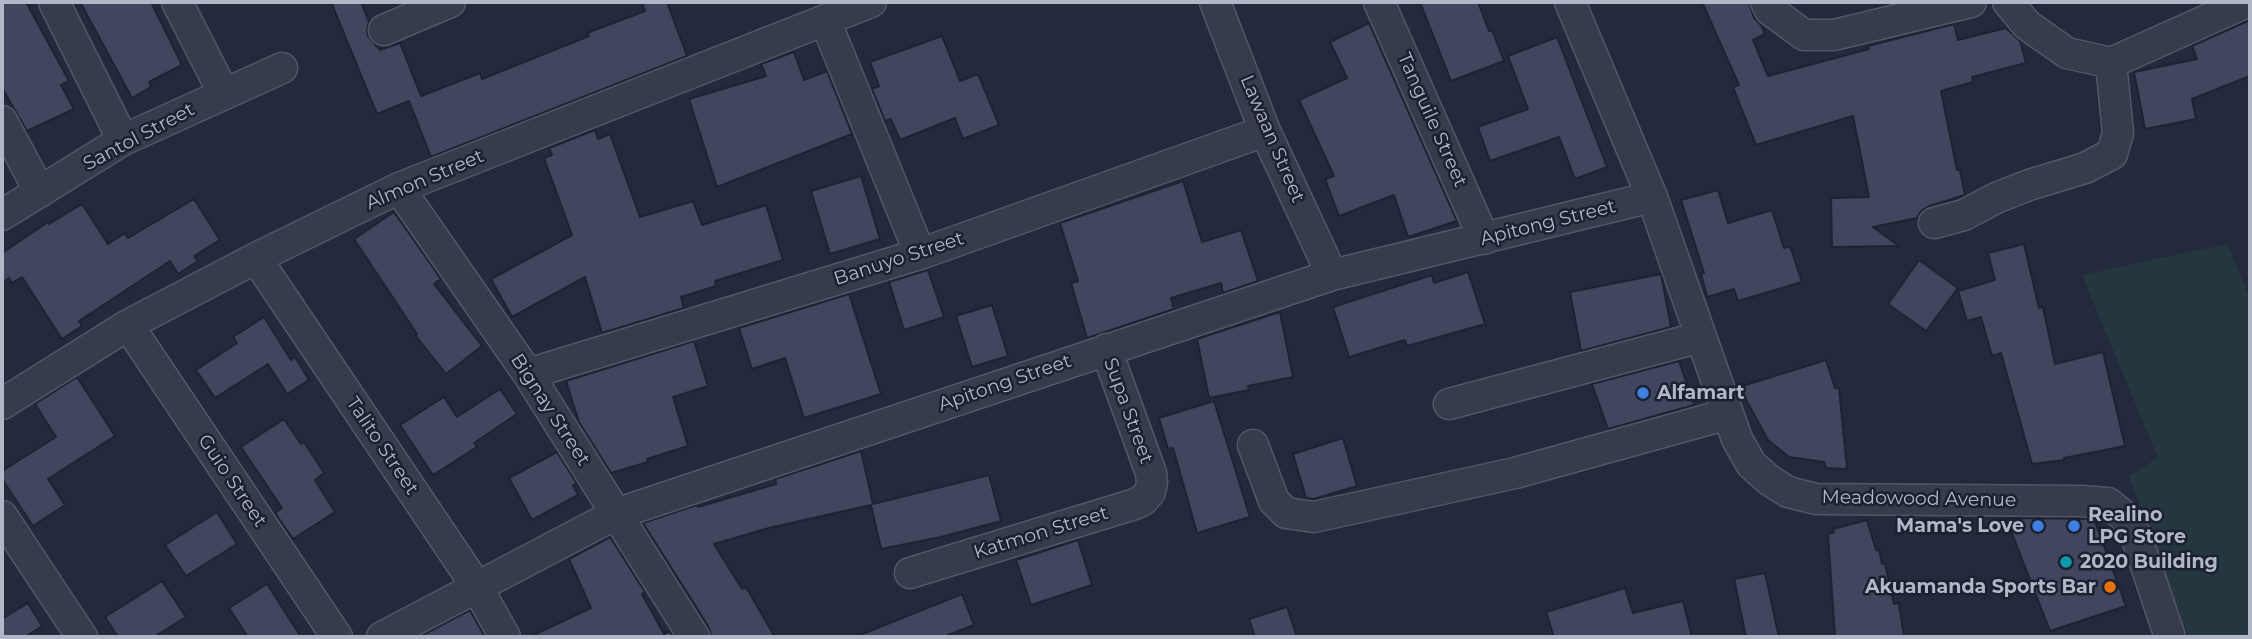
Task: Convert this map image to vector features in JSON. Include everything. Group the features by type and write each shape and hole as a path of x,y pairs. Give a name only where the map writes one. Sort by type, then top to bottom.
{"street":[{"path":"54,2 123,141"},
{"path":"177,2 224,94"},
{"path":"383,30 447,2"},
{"name":"Almon Street","path":"2,404 128,325 399,188 871,2"},
{"name":"Lawaan Street","path":"1215,2 1265,131 1332,275"},
{"name":"Tanguile Street","path":"1379,2 1485,239"},
{"name":"Meadowood Avenue","path":"1570,2 1653,197 1737,439 1751,464 1788,492 1816,499 2108,503 2124,516 2136,536 2170,637"},
{"path":"1766,2 1770,10 1804,35 1834,35 1971,2"},
{"path":"2008,2 2027,25 2067,53 2111,63 2247,2"},
{"path":"825,20 920,254"},
{"path":"1934,223 1964,215 1996,198 2085,168 2112,154 2118,133 2111,63"},
{"name":"Santol Street","path":"2,215 123,141 282,68"},
{"path":"2,121 40,192"},
{"name":"Banuyo Street","path":"528,374 920,254 1265,131"},
{"name":"Bignay Street","path":"399,188 528,374 694,637"},
{"name":"Apitong Street","path":"382,637 616,514 1332,275 1653,197"},
{"name":"Talito Street","path":"256,258 477,587 505,637"},
{"name":"Guio Street","path":"128,325 337,637"},
{"path":"1449,404 1701,337"},
{"name":"Supa Street","path":"1106,349 1151,473"},
{"path":"1253,445 1274,501 1286,513 1314,517 1515,473 1728,414"},
{"name":"Katmon Street","path":"910,573 1135,504 1150,492 1151,473"},
{"path":"2,516 82,637"}],"shaded area":[{"path":"2227,244 2250,298 2250,637 2189,637 2129,476 2158,458 2082,275"}],"building":[{"path":"2,2 26,2 69,81 61,85 74,109 27,131 2,88"},
{"path":"80,2 151,2 182,65 149,82 151,87 132,98"},
{"path":"331,2 361,2 369,22 368,36 380,50 400,43 421,96 480,73 482,79 589,36 587,33 645,11 642,2 667,2 687,56 431,157 409,101 377,114"},
{"path":"1420,2 1478,2 1504,61 1451,81"},
{"path":"1702,2 1749,2 1754,18 1765,34 1753,40 1768,76 1954,24 1958,40 2006,28 2020,41 2026,63 1972,77 1973,82 1941,91 1957,170 1960,170 1965,195 1929,206 1921,211 1917,218 1873,227 1899,246 1832,247 1831,198 1869,197 1853,116 1756,145 1733,87 1739,85"},
{"path":"2250,20 2250,76 2192,99 2196,119 2145,129 2134,72 2197,59 2192,46"},
{"path":"1369,23 1457,221 1408,237 1394,195 1339,216 1325,179 1334,176 1299,100 1347,78 1330,42"},
{"path":"942,36 960,81 978,74 999,125 963,139 955,118 900,140 891,119 885,121 872,89 879,86 870,62"},
{"path":"1557,37 1607,167 1575,179 1559,137 1490,161 1478,127 1528,109 1508,56"},
{"path":"794,52 804,80 827,71 852,134 717,187 689,99 766,76 761,64"},
{"path":"595,130 598,139 610,134 640,217 693,201 702,225 766,205 783,260 715,281 716,286 681,297 684,308 602,333 585,277 512,317 491,279 572,235 544,158 552,155 549,148"},
{"path":"861,176 880,239 830,254 811,191"},
{"path":"1183,181 1202,242 1241,230 1258,281 1223,293 1221,283 1171,298 1174,309 1087,338 1071,283 1078,281 1060,223"},
{"path":"1718,190 1728,223 1772,210 1784,248 1790,246 1802,282 1738,301 1734,289 1707,297 1701,273 1704,273 1681,200"},
{"path":"194,199 220,240 194,256 198,261 178,274 170,261 79,321 82,326 62,339 22,277 12,283 9,278 2,283 2,253 48,222 49,224 82,204 108,244 125,233 128,238"},
{"path":"394,212 441,279 434,284 482,346 446,374 415,335 417,334 354,239"},
{"path":"2024,244 2039,308 2043,307 2055,364 2103,352 2125,446 2064,458 2065,460 2032,464 2001,353 1992,356 1981,317 1967,321 1958,291 1995,280 1988,253"},
{"path":"1919,260 1958,288 1926,331 1888,304"},
{"path":"928,270 944,317 904,330 889,282"},
{"path":"1468,272 1485,324 1407,346 1405,340 1349,357 1333,307 1432,275 1434,283"},
{"path":"1661,274 1671,327 1581,351 1570,292"},
{"path":"849,294 881,394 804,418 785,358 752,369 739,328"},
{"path":"992,305 1008,356 972,367 956,316"},
{"path":"1280,312 1293,377 1248,386 1249,390 1209,398 1197,339"},
{"path":"264,317 291,360 295,357 309,380 287,394 268,364 215,398 196,370 237,343 233,337"},
{"path":"694,341 708,386 673,397 688,446 611,473 579,422 566,381"},
{"path":"1826,360 1835,388 1839,388 1847,469 1826,468 1824,462 1789,457 1768,440 1739,387"},
{"name":"Alfamart","path":"1679,361 1694,405 1608,429 1592,384"},
{"path":"77,377 115,436 48,479 65,505 33,526 2,479 2,471 56,437 35,404"},
{"path":"500,389 517,414 474,443 477,447 433,475 400,425 444,397 457,417"},
{"path":"1214,401 1250,517 1197,533 1173,448 1168,449 1159,418"},
{"path":"284,419 301,444 304,442 324,473 315,480 335,512 293,539 275,513 282,508 241,447"},
{"path":"1343,438 1357,486 1314,499 1306,498 1293,454"},
{"path":"861,451 873,504 989,475 1001,521 881,549 871,505 769,528 714,544 742,589 746,587 775,637 711,637 709,628 643,523 776,484 775,479"},
{"path":"557,452 577,484 573,485 578,495 532,520 509,478"},
{"path":"217,512 237,544 186,576 165,545"},
{"name":"2020 Building","path":"2006,518 2094,519 2126,606 2050,631"},
{"path":"1867,520 1876,550 1879,549 1882,564 1885,563 1894,604 1899,603 1904,637 1835,637 1828,534 1834,532 1833,529"},
{"path":"610,537 645,592 642,594 664,634 670,631 673,637 529,637 591,608 569,559"},
{"path":"1078,540 1092,585 1031,605 1016,560"},
{"path":"1765,573 1779,637 1746,637 1734,579"},
{"path":"162,581 186,617 154,637 118,637 105,617"},
{"path":"267,584 301,637 248,637 229,608"},
{"path":"1625,588 1633,613 1683,601 1692,637 1554,637 1546,612"},
{"path":"962,594 974,625 943,637 855,637"},
{"path":"28,603 42,626 25,637 2,637 2,619"},
{"path":"1287,607 1297,637 1255,637 1249,619"},
{"path":"470,610 485,637 419,637"}],"place":[{"name":"Alfamart","path":"1643,393"},
{"name":"Mama's Love","path":"2038,526"},
{"name":"Realino LPG Store","path":"2074,526"},
{"name":"2020 Building","path":"2066,562"},
{"name":"Akuamanda Sports Bar","path":"2110,587"}]}
